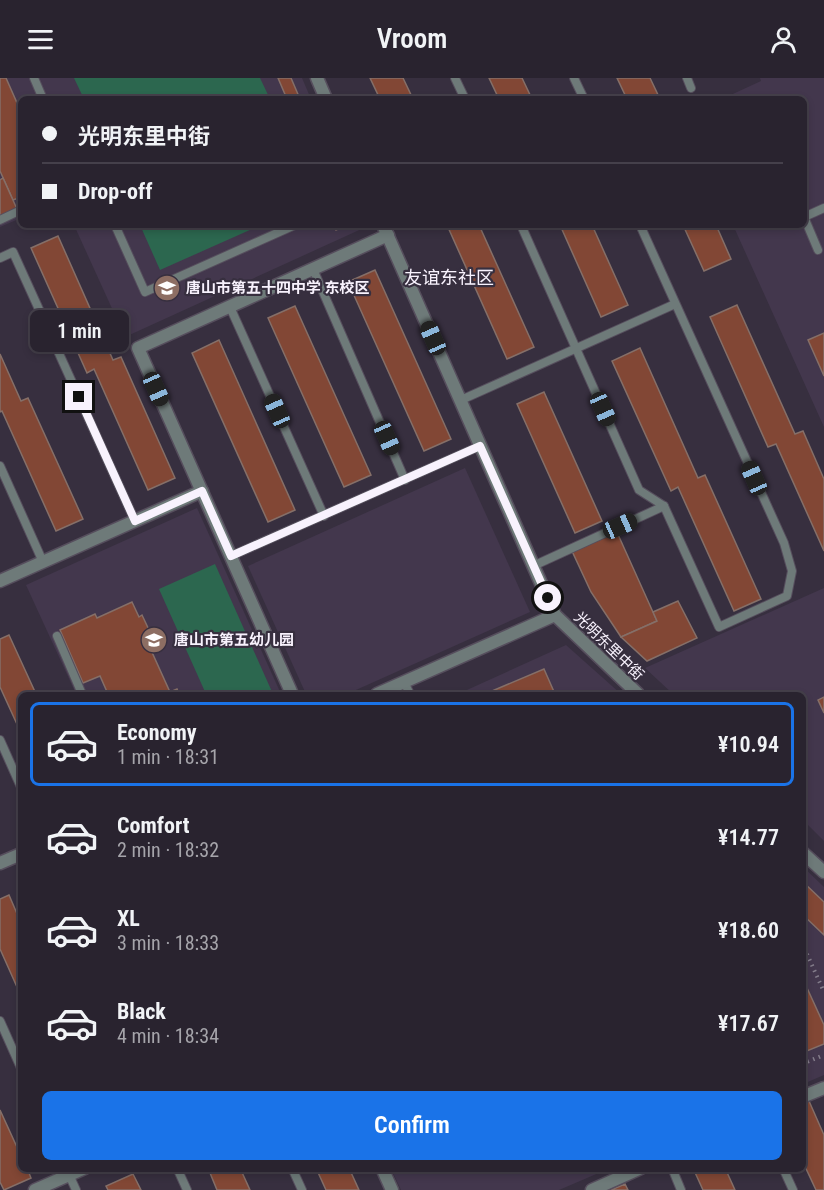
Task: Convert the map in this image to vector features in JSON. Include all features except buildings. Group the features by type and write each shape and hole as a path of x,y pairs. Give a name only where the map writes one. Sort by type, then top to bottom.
{"street":[{"path":"317,78 325,96"},
{"path":"291,692 138,348 313,269 385,230"},
{"name":"光明东里中街","path":"385,230 555,615 636,692"},
{"path":"0,581 202,491"},
{"path":"382,692 555,615"},
{"path":"0,863 18,855"},
{"path":"806,856 824,872"},
{"path":"806,1095 824,1088"},
{"path":"35,1190 68,1172"},
{"path":"384,1172 392,1190"},
{"path":"592,1190 632,1172"}],"lane":[{"path":"34,78 42,96"},
{"path":"455,78 464,96"},
{"path":"574,78 581,96"},
{"path":"687,78 691,88"},
{"path":"807,216 824,208"},
{"path":"0,219 18,211"},
{"path":"807,224 819,250"},
{"path":"116,228 145,292 288,228"},
{"path":"522,228 639,490 664,506 719,627 787,596 792,571 784,543 641,228"},
{"path":"0,258 13,252 135,521"},
{"path":"313,269 405,480"},
{"path":"461,400 675,304"},
{"path":"230,307 324,516"},
{"path":"231,556 480,446"},
{"path":"0,466 44,562"},
{"path":"533,566 664,506"},
{"path":"57,636 81,692"},
{"path":"404,682 409,692"},
{"path":"0,740 18,780"},
{"path":"0,1021 18,1061"},
{"path":"68,1172 76,1190"},
{"path":"179,1172 187,1190"},
{"path":"294,1172 302,1190"},
{"path":"674,1172 681,1190"},
{"path":"785,1172 793,1190"}],"path":[{"path":"806,952 824,992"},
{"path":"806,1062 824,1055"}],"shaded area":[{"path":"0,78 302,78 310,96 18,96 18,219 0,227"},
{"path":"760,78 824,78 824,427 734,228 807,228 807,96 728,96 761,81"},
{"name":"唐山市第五十四中学 东校区","path":"75,228 364,228 125,337"},
{"path":"465,468 530,612 351,692 305,692 248,566"},
{"name":"唐山市第五幼儿园","path":"197,508 280,692 75,692 26,585"},
{"path":"824,588 824,841 806,823 806,692 671,692 645,668"},
{"path":"566,645 619,692 462,692"},
{"path":"806,870 824,887 824,1075 806,1083"},
{"path":"392,1172 601,1172 559,1190 401,1190"}],"green space":[{"path":"74,78 260,78 269,96 83,96"},
{"path":"141,228 254,228 160,270"},
{"path":"215,564 272,692 205,692 159,589"}],"place":[{"name":"唐山市第五十四中学 东校区","path":"167,288"},
{"name":"唐山市第五幼儿园","path":"154,640"}],"district":[{"name":"友谊东社区","path":"449,278"}],"route":[{"path":"79,397 135,521 202,491 231,556 480,446 548,598"}]}
